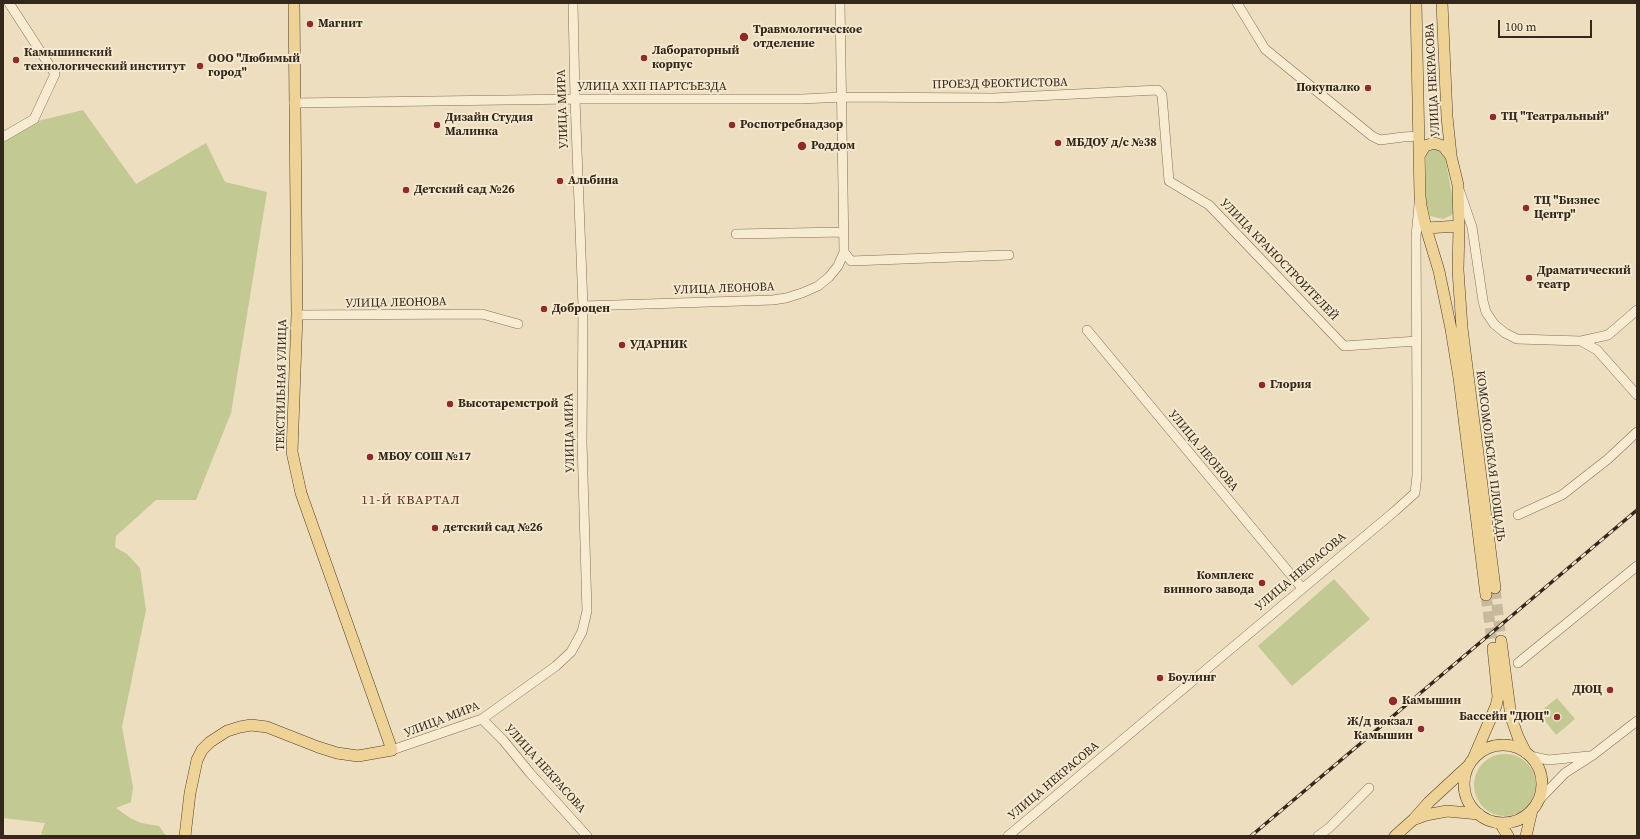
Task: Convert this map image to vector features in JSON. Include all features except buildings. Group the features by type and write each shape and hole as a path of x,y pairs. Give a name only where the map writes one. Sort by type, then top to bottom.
{"main road":[{"name":"ТЕКСТИЛЬНАЯ УЛИЦА","path":"294,3 297,315 292,452 301,493 392,750"},
{"name":"УЛИЦА НЕКРАСОВА","path":"1416,3 1420,196 1426,228 1439,271 1453,343 1491,592"},
{"name":"УЛИЦА НЕКРАСОВА","path":"1442,3 1447,128 1451,156 1458,185 1458,270 1462,328"},
{"name":"УЛИЦА НЕКРАСОВА","path":"1419,156 1425,146 1434,143 1443,146 1451,156"},
{"path":"1426,228 1459,226"},
{"name":"КОМСОМОЛЬСКАЯ ПЛОЩАДЬ","path":"1462,328 1491,592"},
{"path":"1526,836 1532,810 1538,801 1542,788 1542,780 1538,767 1518,737 1511,717 1498,644 1498,697 1492,716 1470,764 1465,779 1466,792 1470,803 1479,814 1491,821 1500,823 1517,820 1532,810"},
{"path":"185,836 192,778 197,760 202,750 210,742 227,731 251,725 267,727 318,747 338,753 358,756 392,750"},
{"path":"1395,836 1485,750 1499,746 1510,746 1528,754"},
{"path":"1414,819 1447,811 1460,811 1479,814"},
{"path":"1500,823 1508,836"}],"street":[{"path":"3,137 34,119 55,74 9,3"},
{"name":"УЛИЦА МИРА","path":"392,750 482,720 556,666 571,652 582,632 587,611 582,442 582,306 573,3"},
{"path":"840,3 844,252 851,261 1009,255"},
{"path":"1237,3 1265,50 1372,136 1380,140 1419,136"},
{"name":"ПРОЕЗД ФЕОКТИСТОВА","path":"842,97 994,98 1158,90"},
{"name":"УЛИЦА КРАНОСТРОИТЕЛЕЙ","path":"1158,90 1162,95 1169,181 1209,206 1344,346 1417,341"},
{"name":"УЛИЦА XXII ПАРТСЪЕЗДА","path":"294,104 575,99 802,99 842,97"},
{"path":"1458,185 1472,227 1486,312 1494,324 1505,333 1517,339 1581,341 1608,335 1637,310"},
{"name":"УЛИЦА НЕКРАСОВА","path":"1008,836 1395,511 1415,492 1417,341 1416,236 1420,196"},
{"path":"1459,226 1472,227"},
{"path":"1416,236 1420,231 1426,228"},
{"path":"736,234 844,232"},
{"name":"УЛИЦА ЛЕОНОВА","path":"582,306 756,301 786,298 818,286 829,277 838,266 844,252"},
{"name":"УЛИЦА ЛЕОНОВА","path":"297,315 482,314 518,324"},
{"name":"УЛИЦА ЛЕОНОВА","path":"1087,330 1302,588"},
{"path":"1581,341 1597,350 1637,395"},
{"path":"1518,515 1562,495 1608,459 1637,432"},
{"path":"1518,663 1637,566"},
{"name":"УЛИЦА НЕКРАСОВА","path":"482,720 503,740 530,773 587,836"},
{"path":"1538,801 1565,773 1592,755 1637,721"},
{"path":"1528,754 1548,760 1592,755"},
{"path":"1318,836 1329,828 1369,788"}],"green space":[{"path":"83,110 136,184 206,143 225,182 267,192 231,413 196,500 156,500 116,536 115,547 127,554 140,568 146,610 122,727 133,787 131,802 116,808 130,818 141,823 159,826 166,836 44,836 41,834 45,823 3,818 3,139 30,123"},
{"path":"1434,149 1439,149 1445,157 1453,200 1454,212 1450,216 1443,219 1430,216 1426,204 1426,156 1428,152"},
{"path":"1334,579 1370,619 1292,686 1258,646"},
{"name":"Бассейн \"ДЮЦ\"","path":"1557,698 1575,719 1556,735 1539,713"},
{"path":"1505,754 1517,756 1527,763 1534,773 1536,785 1534,797 1527,807 1517,814 1505,816 1493,814 1483,807 1476,797 1474,785 1476,773 1483,763 1493,756"}],"tunnel":[{"path":"1495,588 1501,641"},
{"path":"1486,595 1493,648"}],"railway":[{"path":"1251,836 1637,510"}],"place":[{"name":"Магнит","path":"310,24"},
{"name":"Травмологическое отделение","path":"744,37"},
{"name":"Лабораторный корпус","path":"644,58"},
{"name":"Камышинский технологический институт","path":"16,60"},
{"name":"ООО \"Любимый город\"","path":"200,66"},
{"name":"Покупалко","path":"1368,88"},
{"name":"ТЦ \"Театральный\"","path":"1493,117"},
{"name":"Дизайн Студия Малинка","path":"437,125"},
{"name":"Роспотребнадзор","path":"732,125"},
{"name":"МБДОУ д/с №38","path":"1058,143"},
{"name":"Роддом","path":"802,146"},
{"name":"Альбина","path":"560,181"},
{"name":"Детский сад №26","path":"406,190"},
{"name":"ТЦ \"Бизнес Центр\"","path":"1526,208"},
{"name":"Драматический театр","path":"1529,278"},
{"name":"Доброцен","path":"544,309"},
{"name":"УДАРНИК","path":"622,345"},
{"name":"Глория","path":"1262,385"},
{"name":"Высотаремстрой","path":"450,404"},
{"name":"МБОУ СОШ №17","path":"370,457"},
{"name":"детский сад №26","path":"435,528"},
{"name":"Комплекс винного завода","path":"1262,583"},
{"name":"Боулинг","path":"1160,678"},
{"name":"ДЮЦ","path":"1610,690"},
{"name":"Камышин","path":"1393,701"},
{"name":"Бассейн \"ДЮЦ\"","path":"1557,717"},
{"name":"Ж/д вокзал Камышин","path":"1421,729"}],"district":[{"name":"11-Й КВАРТАЛ","path":"411,501"}]}
